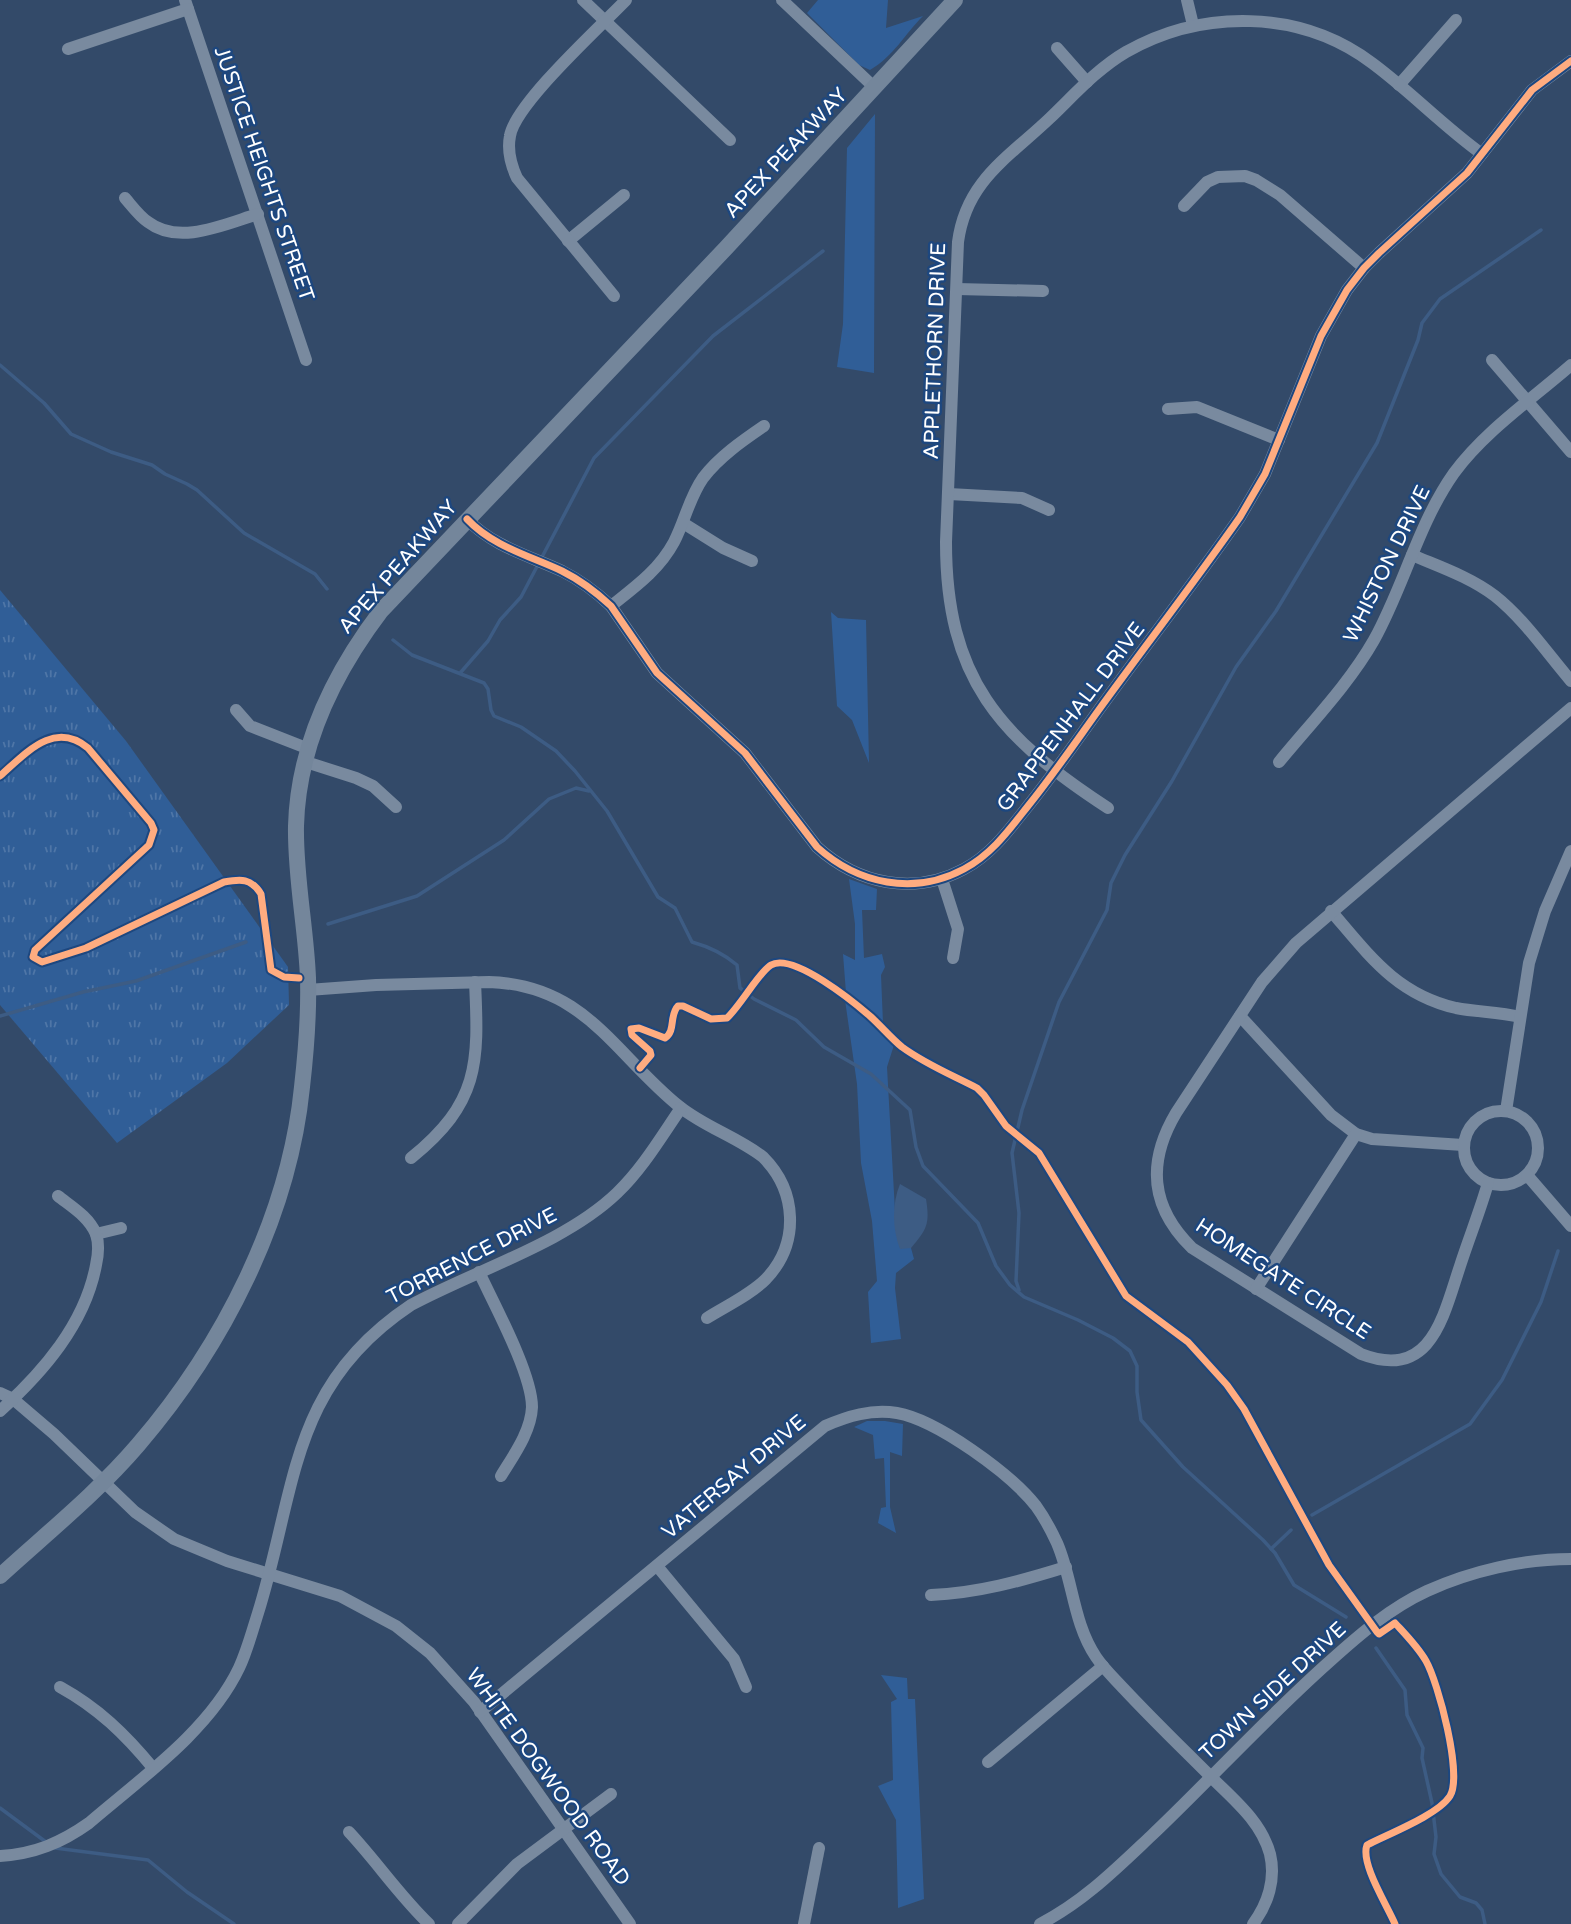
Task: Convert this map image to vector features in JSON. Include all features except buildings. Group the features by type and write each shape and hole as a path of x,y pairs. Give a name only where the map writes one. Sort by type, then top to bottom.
{"main road":[{"name":"APEX PEAKWAY","path":"0,1576 104,1481 138,1445 189,1378 230,1310 251,1268 277,1199 295,1132 302,1089 308,990 296,824 307,756 325,704 350,654 381,611 955,0"}],"street":[{"path":"583,0 730,140"},
{"path":"614,296 517,178 511,165 510,137 512,127 527,103 626,0"},
{"path":"782,0 875,88"},
{"path":"1187,0 1193,25"},
{"path":"68,49 186,4"},
{"name":"JUSTICE HEIGHTS STREET","path":"186,4 306,360"},
{"path":"1399,85 1456,20"},
{"name":"APPLETHORN DRIVE","path":"1108,808 1025,747 996,715 960,649 951,615 946,578 957,289 961,223 975,190 1087,82 1125,53 1193,25 1228,21 1283,25 1307,31 1350,48 1399,85 1482,155"},
{"path":"1057,48 1087,82"},
{"name":"GRAPPENHALL DRIVE","path":"467,519 490,538 565,573 590,588 611,606 657,673 745,753 802,829 827,856 860,876 881,882 911,884 942,879 974,863 994,847 1056,770 1240,517 1265,474 1321,336 1336,306 1364,268 1456,185 1532,90 1571,61"},
{"path":"1184,206 1207,182 1218,177 1245,176 1280,195 1364,268"},
{"path":"569,241 624,195"},
{"path":"125,198 148,223 170,232 192,233 258,214"},
{"path":"957,289 1043,291"},
{"path":"1492,360 1571,452"},
{"name":"WHISTON DRIVE","path":"1279,762 1364,656 1383,621 1429,514 1455,472 1482,442 1571,365"},
{"path":"1168,409 1196,407 1279,440"},
{"path":"611,606 658,567 675,541 694,492 709,471 764,426"},
{"path":"948,494 1021,498 1049,510"},
{"path":"683,523 723,548 752,561"},
{"path":"1412,555 1467,579 1494,595 1525,626 1571,681"},
{"name":"HOMEGATE CIRCLE","path":"1488,1183 1436,1334 1422,1349 1404,1360 1384,1362 1361,1354 1192,1248 1166,1215 1157,1187 1157,1162 1165,1132 1280,959 1332,911 1571,708"},
{"path":"236,710 250,726 373,786 396,807"},
{"path":"1506,1111 1529,962 1539,927 1571,850"},
{"path":"942,879 958,929 953,958"},
{"path":"1332,911 1381,968 1405,988 1424,998 1458,1008 1520,1017"},
{"path":"411,1158 449,1122 471,1082 478,1038 475,982"},
{"path":"308,990 475,982 505,983 556,998 593,1021 681,1108 763,1157 782,1182 790,1209 788,1238 784,1251 773,1270 754,1289 707,1318"},
{"path":"1240,1016 1331,1115 1356,1134 1372,1139 1464,1145"},
{"name":"TORRENCE DRIVE","path":"0,1856 34,1852 71,1835 89,1823 204,1720 230,1685 249,1644 270,1575 300,1446 328,1389 361,1345 390,1320 431,1294 578,1224 606,1202 641,1165 681,1108"},
{"path":"1506,1111 1526,1121 1534,1131 1538,1142 1534,1166 1527,1175 1508,1185 1488,1183 1477,1177 1464,1156 1467,1132 1482,1116 1506,1111"},
{"path":"1256,1289 1356,1134"},
{"path":"1527,1175 1571,1226"},
{"path":"0,1411 46,1364 80,1311 94,1272 98,1254 96,1234 83,1215 58,1196"},
{"path":"96,1234 121,1228"},
{"path":"479,1272 524,1370 532,1407 524,1434 501,1476"},
{"name":"WHITE DOGWOOD ROAD","path":"0,1393 13,1399 135,1512 174,1539 227,1561 340,1596 396,1626 430,1653 462,1687 630,1924"},
{"name":"VATERSAY DRIVE","path":"480,1712 825,1426 850,1416 876,1412 895,1413 929,1423 944,1432 1020,1489 1046,1521 1066,1567 1082,1627 1096,1658 1252,1819 1260,1831 1270,1855 1272,1880 1269,1893 1253,1924"},
{"name":"TOWN SIDE DRIVE","path":"1040,1924 1100,1884 1372,1624 1427,1591 1491,1569 1538,1561 1571,1559"},
{"path":"657,1566 734,1660 746,1687"},
{"path":"930,1595 1009,1585 1066,1567"},
{"path":"988,1762 1103,1666"},
{"path":"60,1687 118,1727 153,1768"},
{"path":"458,1924 517,1864 611,1794"},
{"path":"349,1832 372,1856 393,1888 429,1924"},
{"path":"804,1924 818,1848"}],"green space":[{"path":"818,0 888,0 886,28 923,16 892,52 870,70 859,65 807,13"},
{"path":"875,114 874,373 837,367 843,324 847,148"},
{"path":"0,590 126,741 288,967 289,1005 227,1063 117,1143 0,1005"},
{"path":"831,612 838,618 866,620 869,763 852,720 837,706"},
{"path":"849,879 877,889 876,910 862,910 864,958 882,954 885,967 881,975 883,1023 846,993 843,954 855,960 855,924"},
{"path":"845,1000 886,1034 894,1045 887,1067 895,1211 900,1248 911,1248 914,1259 896,1273 895,1288 901,1339 871,1343 868,1292 877,1281 872,1221 861,1163 857,1084"},
{"path":"867,1421 903,1424 902,1456 890,1452 890,1507 896,1533 878,1523 881,1508 886,1507 884,1458 875,1459 873,1435 854,1427"},
{"path":"881,1675 907,1678 908,1699 915,1699 924,1899 898,1908 896,1820 878,1786 893,1780 891,1702 897,1699"}],"shaded area":[{"path":"900,1184 926,1199 928,1215 924,1231 911,1248 900,1249 894,1216"}],"waterway":[{"path":"1019,1290 1016,1281 1019,1213 1012,1153 1022,1110 1059,1002 1107,910 1111,883 1236,667 1276,611 1377,443 1418,340 1422,323 1440,299 1541,230"},
{"path":"461,672 521,597 594,458 713,336 823,251"},
{"path":"0,365 44,403 71,434 111,452 152,465 197,490 244,533 315,574 327,589"},
{"path":"393,640 412,655 484,683 494,716 521,727 556,751 575,771 607,811 658,897 675,908 692,942 716,951 732,961 737,965 740,988 754,999 796,1020 824,1047 871,1074 910,1110 916,1147 923,1166 978,1223 996,1266 1010,1285 1024,1297 1078,1320 1113,1338 1130,1351 1137,1366 1141,1420 1183,1467 1263,1540 1275,1553 1294,1585 1346,1617"},
{"path":"328,924 417,896 504,840 549,799 576,788 589,791"},
{"path":"0,1016 83,992 136,981 246,942"},
{"path":"1312,1515 1470,1424 1502,1380 1541,1302 1558,1251"},
{"path":"1271,1549 1291,1530"},
{"path":"1376,1648 1405,1690 1407,1715 1423,1748 1422,1758 1436,1837 1434,1854 1441,1874 1460,1897 1476,1903 1482,1910 1485,1924"},
{"path":"0,1808 46,1842"},
{"path":"55,1848 148,1860 187,1892 234,1924"}],"cycle path":[{"path":"467,519 500,543 575,578 611,606 657,673 745,753 817,847 833,860 850,870 887,882 906,884 945,877 974,863 1014,824 1240,517 1265,474 1321,336 1347,290 1379,253 1467,173 1532,90 1571,61"},
{"path":"0,776 41,743 52,738 76,740 88,748 154,830 149,845 35,950 33,957 42,962 86,948 224,882 241,880 249,882 261,894 271,970 284,977 299,978"},
{"path":"640,1068 651,1055 632,1035 631,1029 639,1028 665,1038 678,1006 711,1019 727,1018 766,969 781,963 794,966 823,981 863,1010 902,1047 977,1088 1006,1126 1039,1153 1126,1296 1188,1342 1227,1385 1244,1409 1329,1565 1377,1632 1379,1634 1395,1623 1426,1661 1437,1688 1447,1728 1453,1785 1450,1796 1435,1810 1367,1845 1367,1862 1395,1924"}]}
